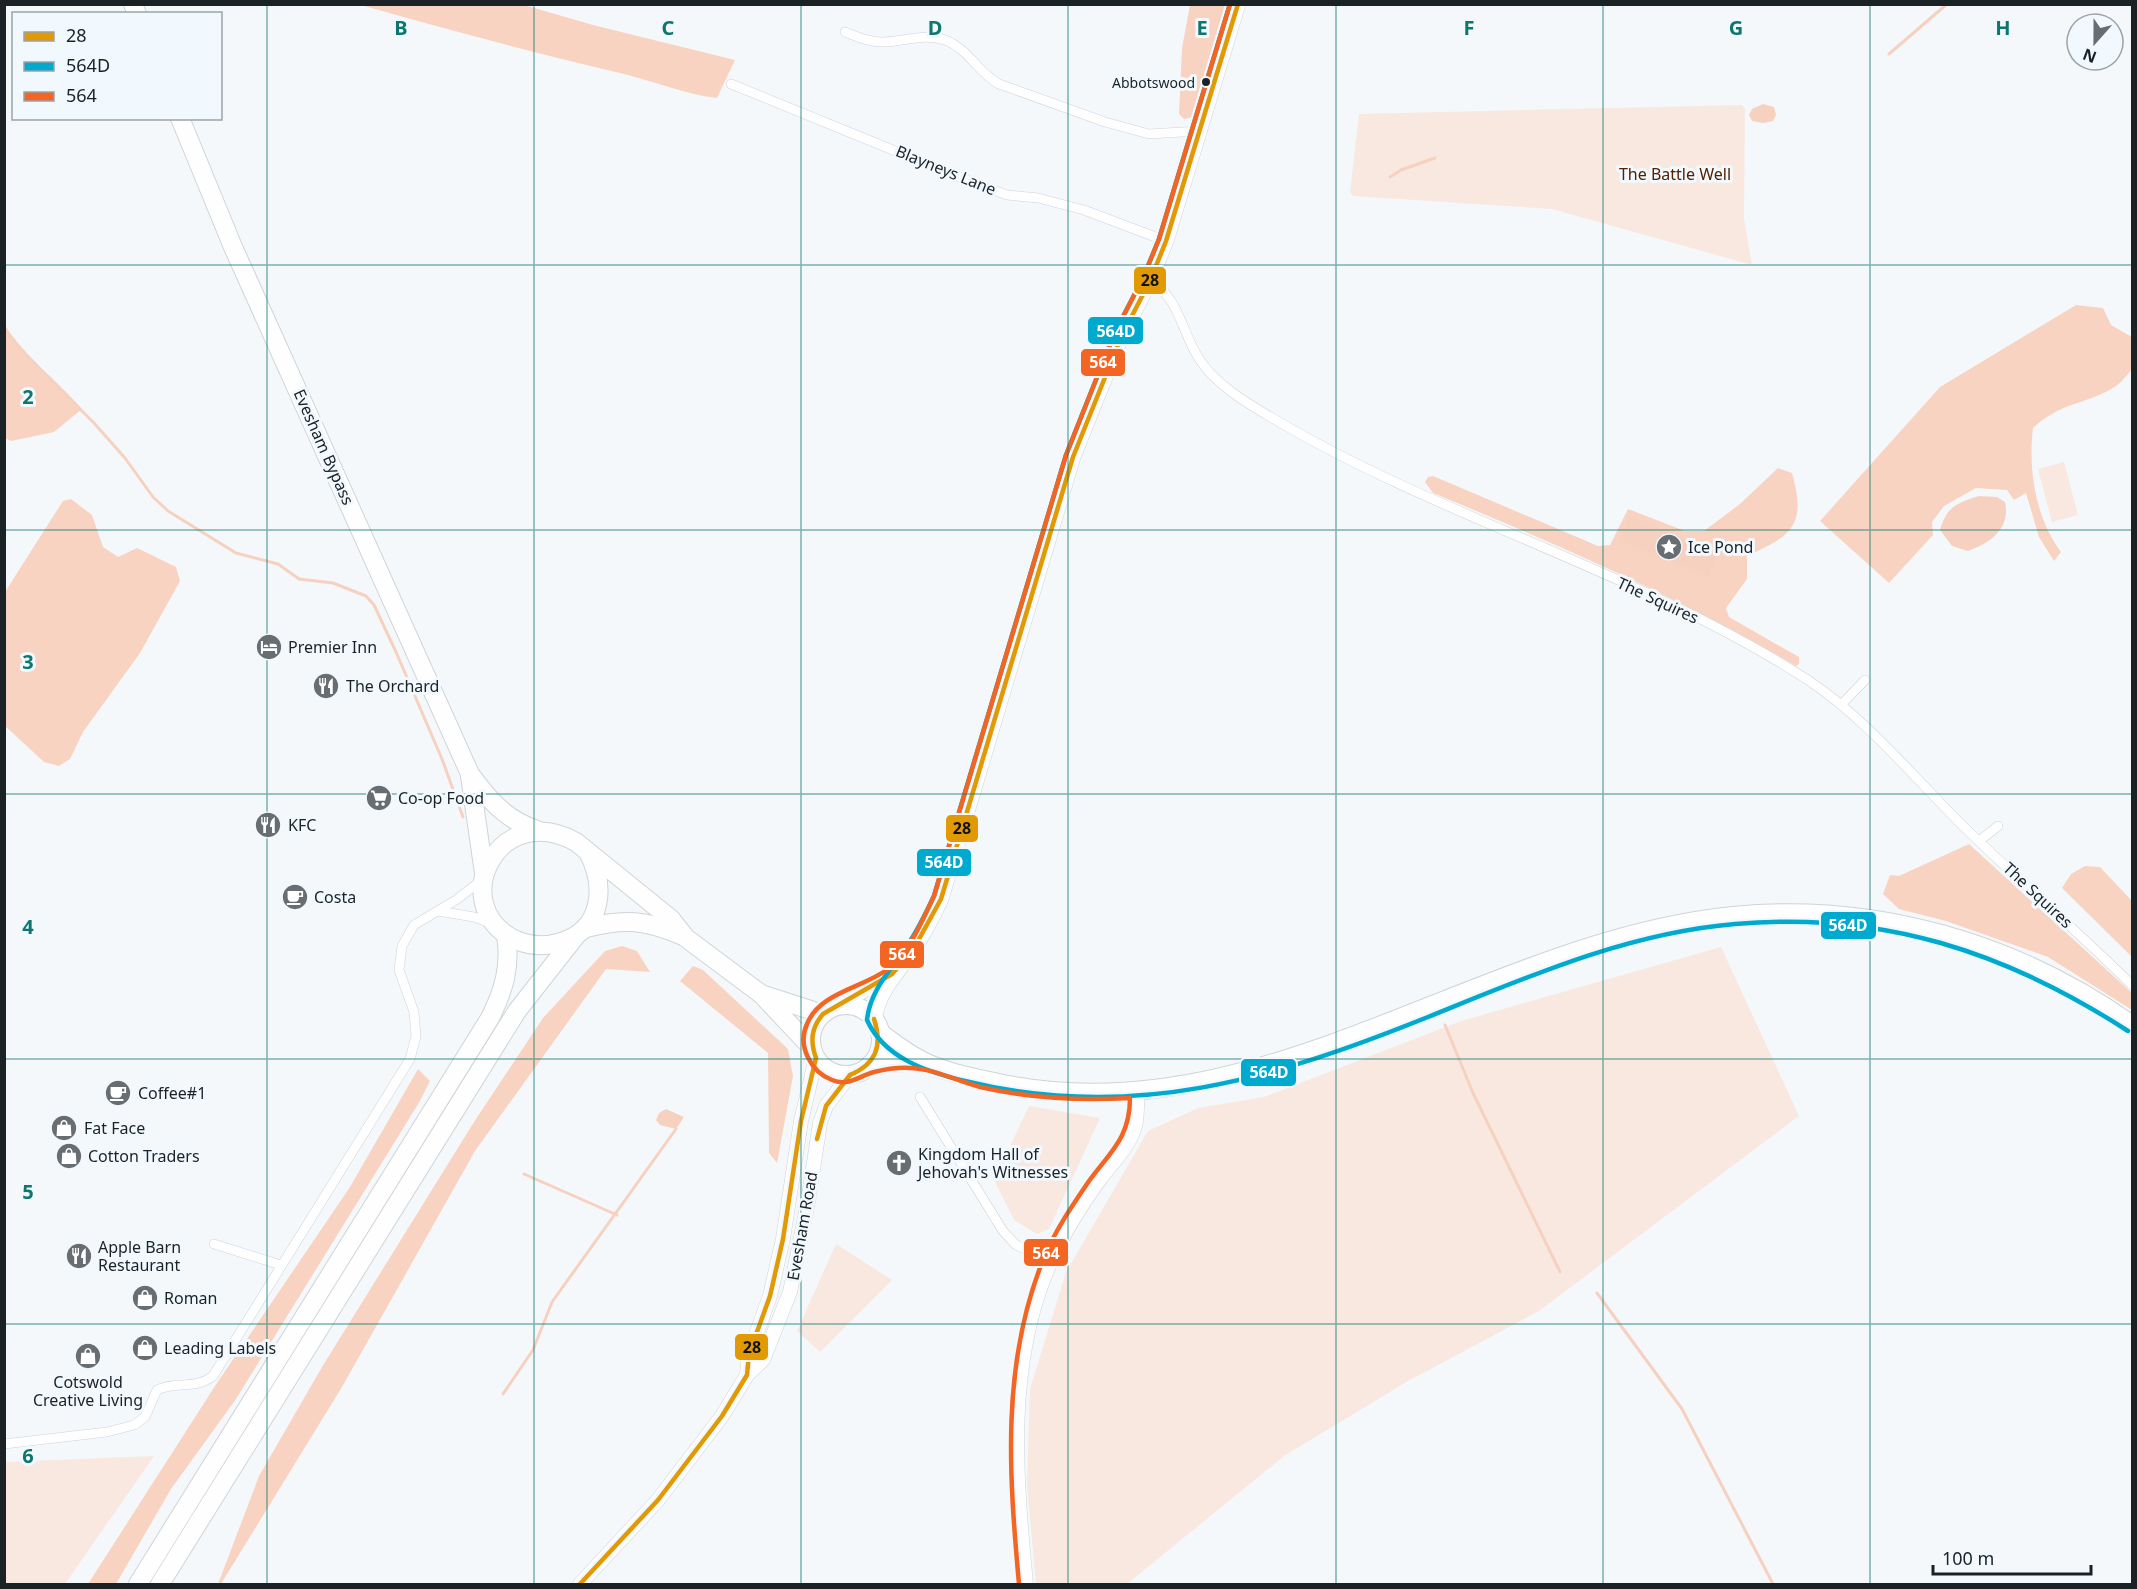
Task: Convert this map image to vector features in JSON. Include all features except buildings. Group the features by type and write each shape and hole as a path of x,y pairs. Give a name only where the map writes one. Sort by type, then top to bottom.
{"highway":[{"name":"Evesham Bypass","path":"181,120 233,247 470,774 484,876"},
{"path":"459,747 472,757 485,781 505,803 527,816 557,820 579,830 616,873"},
{"name":"Evesham Bypass","path":"470,774 497,808 521,824 537,830"},
{"path":"138,1584 490,1018 507,975 509,952 499,929 486,909 484,876 494,855 514,837 537,830 566,836 616,873 671,919 686,938"},
{"path":"160,1584 517,1011 580,933 598,898 600,882 588,852"},
{"path":"499,929 536,946 553,945 614,921 629,920 667,929 686,938 761,994 828,1070 850,1075 871,1064 921,1060 1021,1088 1060,1093 1137,1090 1180,1085 1241,1072 1321,1050 1584,949 1660,929 1732,916 1847,915 1956,937 2038,969 2133,1025"},
{"path":"761,994 829,1010 854,1006 921,1060"},
{"path":"814,1052 813,1027 829,1010"},
{"path":"871,1064 878,1054 877,1026"}],"main road":[{"path":"877,1026 880,998 892,974 913,950 941,899 1073,457 1118,344 1150,281 1166,241 1238,4"},
{"path":"829,1010 892,974"},
{"name":"Evesham Road","path":"747,1376 749,1353 770,1296 783,1239 814,1052"},
{"name":"Evesham Road","path":"580,1584 658,1500 722,1416 747,1376 763,1360 781,1320 798,1255 820,1123 826,1106 850,1075"},
{"path":"1026,1584 1016,1479 1017,1413 1028,1336 1037,1299 1051,1260 1082,1204 1130,1140 1136,1119 1137,1090"}],"street":[{"path":"845,32 874,42 925,37 943,39 957,45 999,84 1140,132 1168,134 1199,131"},
{"name":"Blayneys Lane","path":"731,84 1007,195 1038,198 1084,210 1166,241"},
{"name":"The Squires","path":"1150,281 1166,291 1174,301 1182,328 1199,360 1218,379 1270,417 1398,486 1507,531 1708,623 1769,656 1841,705 1979,841 2133,985"},
{"path":"1841,705 1865,680"},
{"path":"1979,841 1998,826"},
{"path":"4,1444 121,1429 145,1417 158,1390 173,1386 196,1386 219,1369 410,1059 416,1036 414,1012 399,970 402,946 414,925 438,911 484,876"},
{"path":"438,911 474,917 499,929"},
{"path":"920,1097 1003,1231 1016,1245 1051,1260"},
{"path":"214,1244 281,1265"}],"green space":[{"name":"The Battle Well","path":"1742,105 1745,109 1744,219 1752,265 1552,209 1353,196 1350,192 1359,114"},
{"path":"2064,462 2078,515 2052,522 2038,469"},
{"path":"1721,947 1799,1116 1539,1311 1408,1381 1284,1456 1127,1584 1036,1584 1027,1485 1030,1389 1066,1272 1148,1131 1198,1108 1264,1097 1461,1021"},
{"path":"1029,1106 1100,1118 1049,1229 1037,1234 1014,1220 994,1180"},
{"path":"836,1244 892,1280 820,1352 797,1331"},
{"path":"154,1456 65,1584 5,1584 5,1462"}],"shaded area":[{"path":"361,5 524,5 593,25 735,60 717,98 494,42"},
{"path":"1190,5 1229,5 1199,109 1194,117 1184,119 1179,114 1182,48"},
{"path":"1763,104 1774,107 1776,115 1773,121 1763,123 1752,121 1749,115 1752,109"},
{"path":"2076,305 2103,308 2111,325 2132,337 2132,369 2116,386 2054,413 2033,428 2032,460 2035,492 2045,524 2061,552 2054,561 2039,537 2026,493 2014,500 2007,490 1976,488 1944,506 1932,522 1933,535 1889,583 1820,521 1940,387"},
{"path":"5,325 22,348 82,409 54,432 11,441 5,438"},
{"path":"1778,468 1792,473 1798,505 1796,517 1792,526 1775,542 1747,556 1747,579 1726,608 1729,617 1799,657 1799,664 1796,666 1662,594 1526,532 1433,493 1425,482 1428,477 1433,476 1598,546 1610,545 1628,509 1685,531 1704,531 1740,504"},
{"path":"1979,496 1997,497 2005,502 2006,512 2002,527 1984,544 1968,551 1952,546 1940,530 1946,516 1954,507"},
{"path":"71,499 92,515 103,547 118,557 137,548 176,567 180,581 140,653 83,732 70,759 59,766 44,762 5,726 5,592 63,501"},
{"name":"Ice Pond","path":"1629,516 1719,552 1709,577 1619,541"},
{"path":"1969,844 2132,993 2132,1010 2048,957 1946,921 1899,909 1883,894 1890,875 1899,876"},
{"path":"2085,866 2100,867 2132,901 2132,957 2062,888 2071,874"},
{"path":"622,946 637,951 650,972 606,969 475,1151 342,1387 221,1584 218,1584 259,1476 322,1367 474,1122 543,1018 605,951"},
{"path":"693,966 703,970 788,1049 793,1076 777,1163 769,1153 768,1053 680,981"},
{"path":"418,1069 430,1081 420,1101 236,1399 171,1489 116,1584 88,1584 215,1386 350,1187"},
{"path":"666,1109 684,1117 676,1129 660,1125 656,1120 659,1113"}],"waterway":[{"path":"1889,54 1947,4"},
{"path":"1390,177 1401,170 1435,158"},
{"path":"4,330 94,423 125,458 153,497 168,511 236,553 278,564 299,579 333,583 366,596 374,605 396,652 442,759 463,817"},
{"path":"1445,1025 1473,1093 1560,1272"},
{"path":"503,1394 533,1350 552,1302 676,1129"},
{"path":"524,1174 617,1215"},
{"path":"1597,1293 1682,1409 1773,1584"}],"transit line":[{"name":"564D","path":"1230,4 1159,239 1143,278 1115,332 1066,455 934,896 911,940 872,999 867,1020 884,1044 895,1054 936,1073 1027,1093 1086,1097 1144,1095 1201,1088 1314,1059 1371,1039 1540,972 1617,947 1695,929 1735,924 1789,922 1841,924 1892,931 1941,943 1989,959 2036,979 2128,1031"},
{"name":"564","path":"1019,1584 1011,1461 1014,1380 1020,1339 1047,1250 1070,1210 1123,1134 1127,1124 1130,1098 1073,1099 1017,1094 980,1087 937,1073 911,1068 883,1070 848,1082 838,1082 824,1076 812,1065 805,1049 804,1032 813,1013 822,1005 843,992 878,976 896,962 915,935 934,896 1066,455 1115,332 1143,278 1159,239 1230,4"},
{"name":"28","path":"816,1058 813,1035 816,1024 823,1014 892,974 913,950 941,899 1073,457 1122,335 1150,281 1166,241 1238,4"},
{"name":"28","path":"850,1075 866,1065 875,1053 878,1038 874,1019"},
{"name":"28","path":"580,1584 658,1500 722,1416 747,1375 749,1354 770,1296 783,1239 801,1121 816,1058"},
{"name":"28","path":"817,1139 826,1106 850,1075"}],"place":[{"name":"Abbotswood","path":"1206,82"},
{"name":"Ice Pond","path":"1669,547"},
{"name":"Premier Inn","path":"269,647"},
{"name":"The Orchard","path":"326,686"},
{"name":"Co-op Food","path":"379,798"},
{"name":"KFC","path":"268,825"},
{"name":"Costa","path":"295,897"},
{"name":"Coffee#1","path":"118,1093"},
{"name":"Fat Face","path":"64,1128"},
{"name":"Cotton Traders","path":"69,1156"},
{"name":"Kingdom Hall of Jehovah's Witnesses","path":"899,1163"},
{"name":"Apple Barn Restaurant","path":"79,1256"},
{"name":"Roman","path":"145,1298"},
{"name":"Leading Labels","path":"145,1348"},
{"name":"Cotswold Creative Living","path":"88,1356"}]}
